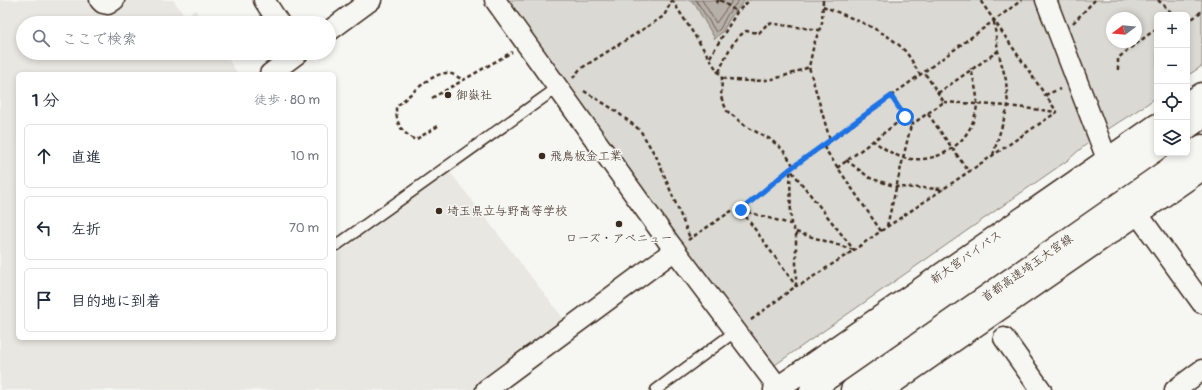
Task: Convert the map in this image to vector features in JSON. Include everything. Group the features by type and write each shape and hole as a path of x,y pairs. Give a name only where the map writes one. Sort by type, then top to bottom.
{"highway":[{"path":"1190,102 1202,94"},
{"path":"1190,126 1202,117"},
{"name":"新大宮バイパス","path":"776,389 1154,127"},
{"name":"首都高速埼玉大宮線","path":"852,390 1202,146"},
{"name":"首都高速埼玉大宮線","path":"811,390 1154,151"},
{"path":"882,390 1202,169"}],"street":[{"path":"100,0 103,3 108,4 114,0"},
{"path":"264,0 274,16"},
{"path":"336,26 371,0"},
{"path":"495,0 526,44 568,83 675,250 736,331 776,389"},
{"path":"1046,0 1107,159"},
{"path":"273,72 289,60"},
{"path":"1137,213 1202,303"},
{"path":"486,390 675,250"},
{"path":"1004,338 1041,390"},
{"path":"1175,390 1202,370"}],"lane":[{"path":"337,245 568,83"},
{"path":"656,390 736,331"}],"path":[{"path":"672,0 722,78 721,97 727,111 747,127 770,139 782,150 793,165"},
{"path":"568,83 580,69 664,16 672,0"},
{"path":"716,3 720,0 736,12"},
{"path":"710,58 736,12 750,0"},
{"path":"824,0 822,23 814,44 809,67 830,140"},
{"path":"980,0 1057,112"},
{"path":"741,210 790,169 1022,0"},
{"path":"1060,36 1095,0"},
{"path":"1158,0 1170,12"},
{"path":"823,6 870,27 891,40 905,51 920,75"},
{"path":"1190,21 1202,11"},
{"path":"993,156 1008,106 1006,80 998,51 994,21"},
{"path":"719,72 730,45 737,37 746,31 759,33 768,23 819,30"},
{"path":"1118,70 1118,58 1154,30"},
{"path":"432,98 526,44"},
{"path":"938,93 971,68 998,51"},
{"path":"722,78 757,82 773,80 809,67"},
{"path":"872,140 903,158 920,160 938,156 953,149 970,128 977,104 971,68"},
{"path":"924,72 944,102"},
{"path":"438,126 415,140 400,129 396,118 396,108 417,88 438,74 447,73 463,80"},
{"path":"578,88 613,109 640,130 656,158 690,238"},
{"path":"891,96 911,125"},
{"path":"887,226 911,125 944,102 1008,106 1057,112"},
{"path":"736,331 796,286 802,284 854,250 887,226 1057,112"},
{"path":"928,114 969,172"},
{"path":"837,168 872,140 905,117"},
{"path":"823,146 881,231"},
{"path":"846,160 870,178 897,187 944,189"},
{"path":"790,169 791,224 796,233 796,286"},
{"path":"790,169 854,250"},
{"path":"675,250 690,238 733,210 741,210 791,224"},
{"path":"741,210 796,286"},
{"path":"796,233 854,250"}],"shaded area":[{"name":"埼玉県立与野高等学校","path":"0,0 91,0 101,16 16,16 16,60 229,60 237,72 16,72 16,340 336,340 336,253 337,254 450,172 567,323 475,390 0,390"},
{"name":"埼玉県立与野高等学校","path":"122,0 173,0 185,16 101,16 106,15"},
{"path":"507,0 1202,0 1202,66 1190,74 1190,12 1154,12 1154,99 1100,135 1068,160 772,367"},
{"name":"埼玉県立与野高等学校","path":"195,10 199,16 185,16"}],"water":[{"path":"688,0 745,0 730,18 723,31 715,39 694,3"}],"place":[{"name":"御嶽社","path":"448,95"},
{"name":"飛鳥板金工業","path":"542,156"},
{"name":"埼玉県立与野高等学校","path":"439,211"},
{"name":"ローズ・アベニュー","path":"619,224"}],"route":[{"path":"741,210 790,169 891,96 905,117"}]}
